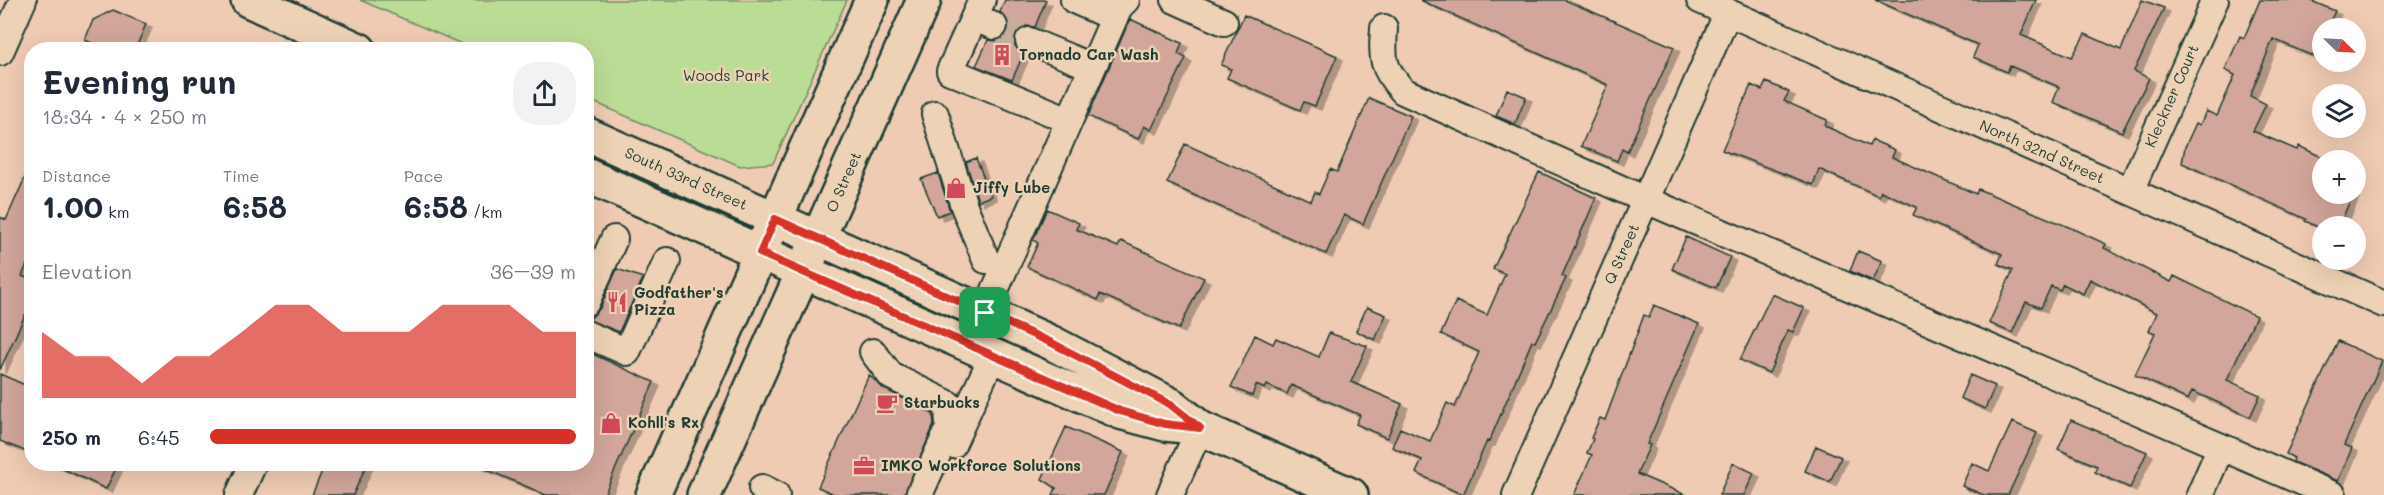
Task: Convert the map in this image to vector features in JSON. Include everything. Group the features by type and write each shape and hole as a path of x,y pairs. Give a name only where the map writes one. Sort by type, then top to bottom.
{"main road":[{"path":"248,0 341,42"},
{"path":"652,495 872,0"},
{"name":"O Street","path":"704,495 924,0"},
{"name":"South 33rd Street","path":"594,138 985,313 1134,384 1171,405 1200,428"},
{"path":"594,179 992,357 1120,411 1165,424 1200,428 1351,495"}],"street":[{"path":"0,52 23,0"},
{"path":"985,313 1092,67 1120,9 1074,0"},
{"path":"1175,0 1224,22"},
{"name":"North 32nd Street","path":"1701,0 2384,304"},
{"name":"Kleckner Court","path":"2130,191 2215,0"},
{"name":"Q Street","path":"1516,495 1728,12"},
{"path":"983,15 950,71 1069,120"},
{"path":"1384,28 1382,54 1387,74 1403,91 1646,200 2220,449 2333,495"},
{"path":"1029,41 1092,67"},
{"path":"935,114 964,206 986,260"},
{"path":"594,284 614,239"},
{"path":"594,338 627,352 667,261"},
{"path":"873,352 891,376 948,404 949,428 919,495"},
{"path":"930,495 992,357"},
{"path":"1170,495 1200,428"},
{"path":"2200,495 2220,449"},
{"path":"239,495 250,471"}],"green space":[{"name":"Woods Park","path":"360,0 847,0 773,163 740,166 594,102 594,42 457,42"}],"building":[{"name":"Tornado Car Wash","path":"1005,0 1046,0 1035,27 1026,26 1015,35 1014,44 1023,55 1012,80 976,66 988,40 997,41 1008,32 1009,23 1000,12"},
{"path":"1420,0 1565,0 1674,47 1627,152 1622,149 1617,161 1581,146 1608,85"},
{"path":"1875,0 2036,0 2021,35 2072,57 2085,34 2121,50 2142,0 2164,8 2134,71 2149,78 2122,132 2053,102 2059,87 2010,66 2007,72 1973,57 1978,45"},
{"path":"2260,0 2309,0 2335,11 2332,18 2312,18 2312,56 2273,39 2250,96 2266,104 2253,131 2297,150 2299,146 2312,152 2312,204 2349,204 2343,216 2312,216 2312,224 2305,221 2306,219 2182,163 2185,147 2196,123 2200,125 2206,111 2217,116 2235,75 2225,70 2240,36 2244,38"},
{"path":"113,10 146,24 138,42 90,42 85,40 93,20"},
{"path":"1244,15 1337,56 1315,106 1304,102 1300,110 1227,78 1231,69 1221,65"},
{"path":"1130,19 1182,43 1178,54 1186,58 1151,130 1144,126 1138,139 1088,116"},
{"path":"1766,82 1789,92 1784,101 1827,120 1825,126 1869,146 1872,140 1895,150 1892,157 1976,194 1978,189 2071,228 2106,244 2104,248 2171,282 2174,276 2256,316 2227,380 2260,395 2250,417 2192,391 2188,400 2135,375 2155,333 2149,331 2157,313 2090,279 2083,294 2063,284 2060,290 2051,286 2041,308 2026,302 2012,333 1989,323 2013,270 1998,264 2002,254 1913,215 1917,207 1881,191 1879,196 1819,169 1813,185 1722,150 1751,85 1762,90"},
{"path":"1507,89 1526,97 1515,124 1496,116"},
{"path":"1369,98 1411,116 1363,224 1344,215 1326,254 1167,183 1185,144 1311,201 1315,192 1319,194 1330,169 1337,172"},
{"path":"976,158 991,196 978,201 966,162"},
{"path":"1539,172 1596,198 1562,276 1566,278 1535,342 1532,341 1489,442 1487,441 1463,495 1416,473 1422,460 1392,447 1400,428 1430,441 1447,403 1455,407 1479,352 1441,334 1456,301 1487,315 1505,274 1493,269"},
{"path":"938,173 950,211 937,216 921,179"},
{"path":"24,180 24,271 22,276 24,277 24,317 0,370 0,217 6,220"},
{"path":"1047,209 1079,223 1076,229 1118,247 1121,241 1204,278 1179,329 1100,294 1098,300 1027,267 1038,243 1033,240"},
{"path":"1686,237 1730,257 1716,288 1672,269"},
{"path":"1858,251 1882,261 1873,281 1850,271"},
{"name":"Godfather's Pizza","path":"617,269 643,278 619,332 594,322 594,315 600,308"},
{"path":"1772,294 1804,308 1793,332 1788,330 1769,373 1740,360"},
{"path":"1654,305 1699,324 1647,444 1650,445 1637,474 1686,495 1574,495 1592,455 1587,453 1593,439 1591,438 1600,418 1605,420 1644,315 1649,317"},
{"path":"1367,307 1386,315 1375,340 1356,331"},
{"path":"1329,333 1367,346 1351,382 1402,404 1387,438 1356,424 1360,415 1291,385 1287,394 1267,385 1265,389 1256,385 1252,396 1231,387 1255,335 1273,344 1276,338 1319,357"},
{"path":"2338,341 2382,361 2344,445 2352,448 2338,481 2293,462 2294,458 2286,454"},
{"name":"Kohll's Rx","path":"594,355 654,382 604,495 546,495 490,471 594,471"},
{"path":"0,374 24,384 24,451 0,441"},
{"path":"869,375 884,389 933,414 934,425 904,495 836,495 818,487"},
{"path":"1970,375 1995,386 1985,409 1960,398"},
{"path":"2071,420 2147,452 2130,488 2095,472 2097,466 2058,449"},
{"path":"2012,422 2037,433 2008,495 1984,495 1962,486 1972,463 1989,471"},
{"path":"1066,427 1123,452 1104,495 1053,495 1056,488 1042,479"},
{"path":"1816,446 1841,457 1830,482 1805,471"},
{"path":"1733,463 1754,473 1744,495 1719,495"},
{"path":"68,471 115,471 106,489"},
{"path":"322,471 364,471 353,495 312,495"}],"tunnel":[{"path":"994,26 1029,41"}],"place":[{"name":"Tornado Car Wash","path":"1002,55"},
{"name":"Jiffy Lube","path":"956,188"},
{"name":"Godfather's Pizza","path":"617,302"},
{"name":"Starbucks","path":"887,403"},
{"name":"Kohll's Rx","path":"611,423"},
{"name":"IMKO Workforce Solutions","path":"864,466"}],"route":[{"path":"775,219 985,313 1134,384 1171,405 1200,428 1165,424 1120,411 992,357 760,253 775,219"}]}
